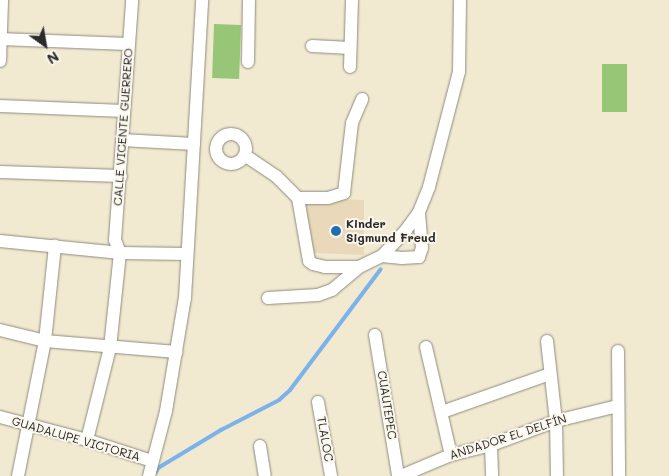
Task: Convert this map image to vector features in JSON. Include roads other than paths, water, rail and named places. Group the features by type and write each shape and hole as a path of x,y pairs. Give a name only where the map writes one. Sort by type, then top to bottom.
{"street":[{"path":"0,61 2,0"},
{"name":"CALLE VICENTE GUERRERO","path":"87,440 110,348 120,253 116,240 132,0"},
{"path":"149,476 166,411 185,298 202,0"},
{"path":"248,62 249,0"},
{"path":"350,67 352,0"},
{"path":"268,298 318,295 332,290 358,267 382,256 406,230 419,212 429,187 459,72 460,0"},
{"path":"0,39 128,44"},
{"path":"312,46 350,48"},
{"path":"298,198 328,198 344,193 352,123 362,99"},
{"path":"0,106 124,112"},
{"path":"122,140 194,144"},
{"path":"246,156 276,176 298,198 310,261 313,264 325,267 358,267"},
{"path":"0,172 121,176"},
{"path":"382,256 419,257 422,248 419,212"},
{"path":"0,242 120,253 187,254"},
{"path":"18,476 45,340 55,246"},
{"path":"0,330 45,340 110,348 177,352"},
{"name":"CUAUTEPEC","path":"375,335 398,476"},
{"path":"547,341 556,421 557,476"},
{"path":"426,347 451,455"},
{"path":"618,351 619,476"},
{"path":"442,412 550,374"},
{"name":"TLALOC","path":"318,402 331,476"},
{"name":"ANDADOR EL DELFÍN","path":"402,476 451,455 491,445 556,421 618,406"},
{"name":"GUADALUPE VICTORIA","path":"0,416 87,440 152,461"},
{"path":"491,445 492,476"},
{"path":"260,446 265,476"}],"waterway":[{"path":"156,472 158,468 221,430 279,400 290,390 381,269"}],"place":[{"name":"Kinder Sigmund Freud","path":"336,231"}]}
